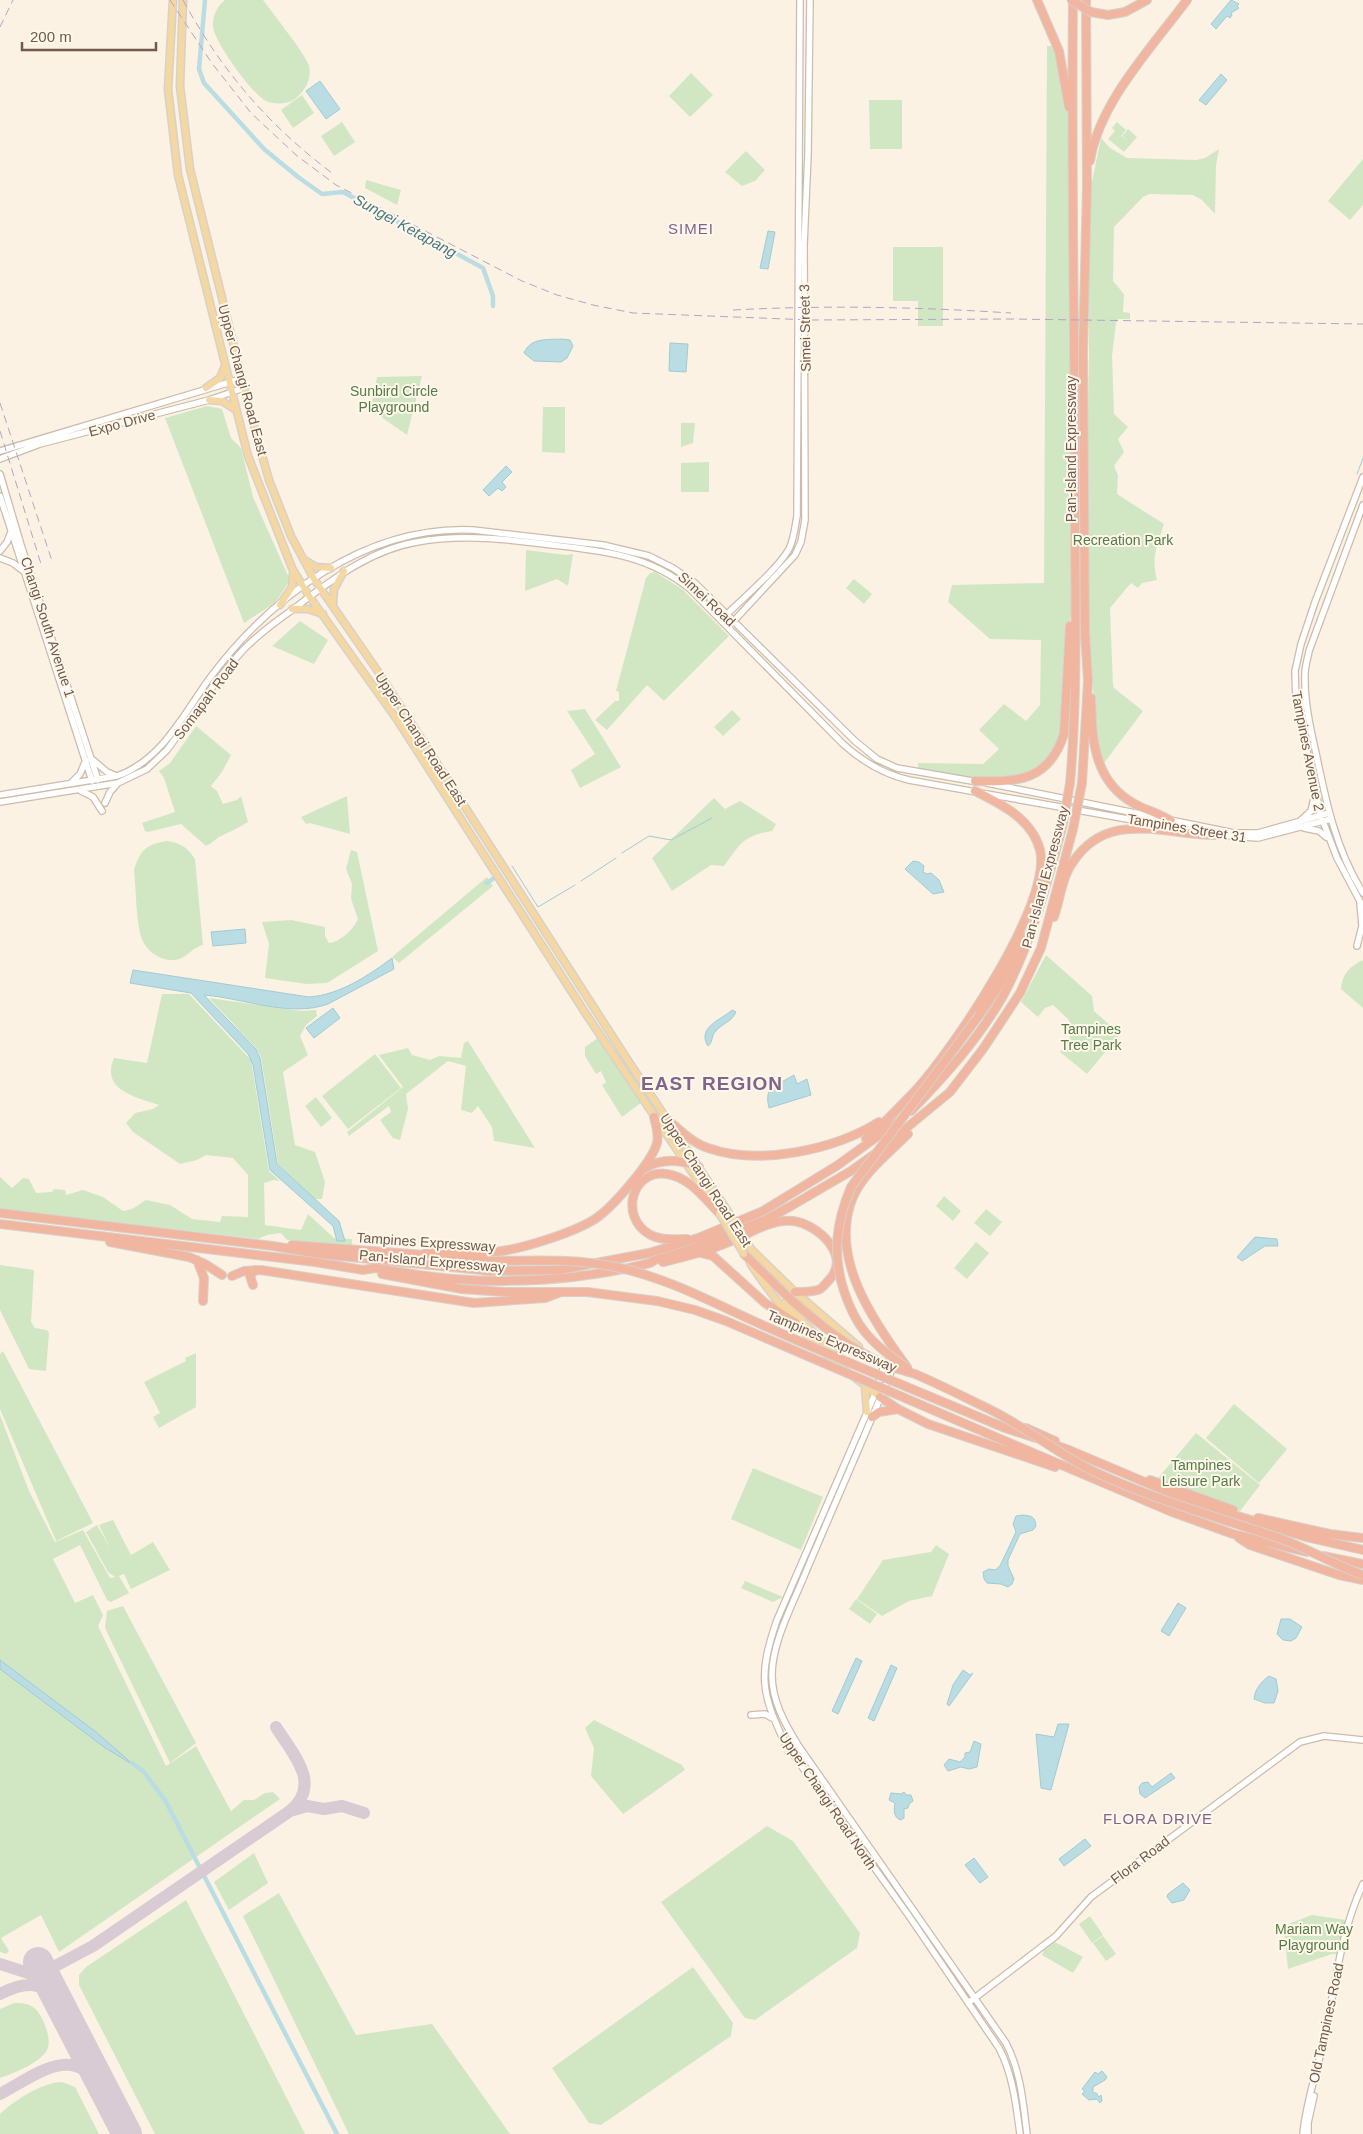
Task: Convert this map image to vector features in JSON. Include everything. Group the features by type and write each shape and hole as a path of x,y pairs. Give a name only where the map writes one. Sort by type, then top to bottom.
{"highway":[{"path":"1037,0 1059,52 1067,99 1072,113"},
{"path":"1072,0 1091,12 1108,15 1125,12 1147,0"},
{"name":"Pan-Island Expressway","path":"0,1212 273,1246 320,1254 491,1271 559,1270 650,1253 698,1238 762,1211 843,1162 910,1112 931,1090 979,1032 1002,997 1026,946 1043,898 1063,824 1070,783 1074,738 1075,593 1072,0"},
{"name":"Pan-Island Expressway","path":"0,1224 305,1260 363,1270 375,1268 452,1279 490,1281 529,1280 611,1273 650,1263 697,1246 758,1222 791,1206 851,1171 926,1114 950,1092 988,1042 1020,993 1041,948 1073,829 1082,783 1088,681 1085,632 1083,352 1087,187 1086,0"},
{"path":"1087,187 1092,150 1102,118 1114,98 1187,0"},
{"path":"975,781 1001,782 1029,776 1042,770 1052,760 1059,748 1064,734 1068,646 1075,593"},
{"path":"1088,681 1092,693 1093,737 1096,756 1108,781 1129,800 1171,821"},
{"path":"823,1174 871,1135 920,1084 976,1008 1020,932 1038,883 1041,864 1040,850 1034,835 1026,824 1006,807 975,791"},
{"path":"1041,948 1072,862 1095,839 1108,832 1124,828 1215,835"},
{"path":"913,1374 873,1340 850,1308 837,1267 837,1231 843,1207 851,1188 997,989 1031,922 1054,856"},
{"path":"988,986 1012,961"},
{"path":"913,1374 890,1343 855,1283 847,1258 848,1217 853,1197 863,1181 873,1168 926,1114"},
{"path":"422,1255 434,1253 495,1252 544,1240 595,1219 626,1189 654,1152 658,1141 654,1116"},
{"path":"667,1119 687,1136 707,1148 750,1155 799,1151 824,1146 855,1134 889,1116"},
{"path":"640,1172 651,1164 684,1161 699,1167"},
{"path":"698,1238 666,1239 648,1234 636,1221 631,1208 633,1194 640,1183 653,1175 668,1174 694,1187 719,1213"},
{"path":"650,1263 655,1264 728,1243 771,1223 794,1221 818,1232 832,1246 836,1266 834,1275 818,1290 795,1292"},
{"path":"62,1232 197,1260 222,1275"},
{"name":"Tampines Expressway","path":"273,1246 288,1245 491,1261 583,1262 615,1266 673,1284 783,1334 1005,1428 1069,1450 1170,1494 1306,1537 1363,1550"},
{"path":"748,1251 790,1299 826,1329 886,1365 913,1374 1021,1426 1068,1458 1163,1501 1275,1536 1340,1567 1363,1575"},
{"path":"699,1252 713,1256 765,1303 796,1323"},
{"path":"197,1260 204,1278 204,1301"},
{"path":"232,1276 255,1270 474,1303 545,1298 561,1292"},
{"path":"253,1285 250,1276 255,1270"},
{"name":"Tampines Expressway","path":"363,1270 462,1289 613,1294 657,1301 695,1310 726,1321 1172,1512 1233,1534 1363,1564"},
{"path":"890,1343 894,1359 893,1367 956,1393 1069,1450"},
{"path":"878,1396 898,1410 967,1438 1053,1467 1062,1466"},
{"path":"869,1414 898,1410"},
{"path":"1060,1444 1080,1448 1153,1481 1252,1516 1330,1534 1363,1538"},
{"path":"1233,1514 1252,1516"},
{"path":"1233,1534 1250,1545 1339,1575 1363,1580"}],"main road":[{"name":"Upper Changi Road East","path":"173,0 168,89 178,175 205,275 225,366 248,456 292,568 309,596 324,615 432,774 552,962 719,1213 748,1251 855,1344 893,1367"},
{"name":"Upper Changi Road East","path":"183,0 180,86 190,169 241,379 269,480 284,521 302,559 437,763 727,1210 762,1281 796,1323 865,1387 878,1396"},
{"name":"Simei Street 3","path":"721,620 783,558 792,543 797,516 800,0"},
{"path":"800,10 805,9 810,2"},
{"name":"Simei Street 3","path":"728,627 795,555 801,542 805,520 804,242 808,151 810,2"},
{"path":"206,388 220,378 225,366"},
{"name":"Expo Drive","path":"0,459 28,446 206,388 241,379"},
{"name":"Expo Drive","path":"0,451 40,444 209,400 244,388"},
{"path":"209,400 222,401 236,410"},
{"name":"Changi South Avenue 1","path":"0,474 95,780"},
{"name":"Tampines Avenue 2","path":"1363,477 1315,602 1296,664 1298,713 1322,819 1329,840 1363,907"},
{"name":"Changi South Avenue 1","path":"0,496 24,572 89,759"},
{"name":"Tampines Avenue 2","path":"1363,505 1309,651 1305,671 1305,687 1311,730 1330,816 1342,853 1363,892"},
{"name":"Simei Road","path":"303,587 331,568 370,548 398,538 452,530 471,530 622,549 649,556 674,568 695,583 855,741 877,759 897,768 975,781 1072,802"},
{"path":"0,551 6,544 11,532"},
{"name":"Simei Road","path":"309,596 344,571 404,545 436,539 470,537 505,539 580,548 636,558 670,574 690,589 824,726 864,762 900,778 1071,809"},
{"path":"0,558 13,562 24,572"},
{"path":"302,559 316,567 331,568"},
{"path":"280,605 292,587 294,578 292,568"},
{"path":"334,606 334,589 344,571"},
{"path":"690,589 694,588 695,583"},
{"name":"Somapah Road","path":"0,802 95,788 118,779 134,769 153,755 252,627 303,587"},
{"name":"Somapah Road","path":"0,795 137,775 159,758 244,649 271,624 309,596"},
{"path":"292,609 308,609 324,615"},
{"path":"1298,713 1302,707 1305,687"},
{"path":"69,784 79,775 89,759 118,779 105,803"},
{"path":"432,774 437,763"},
{"path":"79,790 93,797 102,811"},
{"path":"1315,793 1311,811 1300,825 1320,831 1329,840"},
{"name":"Tampines Street 31","path":"1072,802 1215,830 1250,833 1300,825"},
{"name":"Tampines Street 31","path":"1071,809 1215,835 1258,838 1330,816"},
{"path":"518,908 524,904 525,898"},
{"path":"1360,901 1362,926 1360,943"},
{"path":"545,949 549,943 549,938"},
{"path":"552,962 555,955 559,953"},
{"path":"672,1142 677,1133"},
{"name":"Upper Changi Road East","path":"774,1296 788,1306 850,1370 854,1377"},
{"name":"Upper Changi Road North","path":"878,1396 885,1362"},
{"name":"Upper Changi Road North","path":"893,1367 869,1414 785,1600 770,1641 763,1672 765,1692 785,1743 968,2003 1006,2061 1012,2080 1020,2134"},
{"path":"865,1387 869,1414"},
{"name":"Upper Changi Road North","path":"869,1414 789,1612 774,1658 772,1676 776,1700 787,1727 975,1997 1012,2056 1022,2092 1027,2134"},
{"path":"752,1715 765,1714 774,1718"},
{"name":"Flora Road","path":"968,2003 1056,1936 1091,1897 1300,1742 1322,1736 1363,1740"},
{"path":"868,1860 873,1851"},
{"name":"Old Tampines Road","path":"1303,2134 1307,2107 1324,2041 1350,1917 1363,1884"},
{"name":"Old Tampines Road","path":"1308,2134 1308,2123 1355,1910 1363,1893"}],"green space":[{"path":"225,0 263,0 296,44 307,61 310,71 307,84 295,99 281,103 266,101 252,89 227,56 213,27 213,19 216,12"},
{"path":"1047,46 1053,46 1072,113 1074,593 1066,647 1064,714 1058,747 1041,769 1015,778 976,779 918,770 918,763 983,764 999,749 979,730 1004,704 1026,721 1040,705 1041,640 990,639 948,602 952,585 1044,583"},
{"path":"691,73 713,95 690,117 669,96"},
{"path":"302,95 314,113 293,128 281,110"},
{"path":"869,100 902,100 902,149 870,149"},
{"path":"342,122 355,142 334,156 321,136"},
{"path":"1117,122 1126,130 1121,136 1128,141 1122,136 1128,129 1137,137 1124,152 1108,139 1115,131 1112,128"},
{"name":"Recreation Park","path":"1101,138 1110,148 1127,158 1196,160 1205,158 1219,149 1216,165 1215,214 1202,200 1193,195 1149,194 1143,197 1114,227 1113,281 1124,294 1123,312 1130,313 1130,319 1118,319 1116,323 1112,356 1114,414 1128,427 1118,439 1124,452 1114,466 1118,475 1117,494 1164,524 1155,558 1157,580 1142,583 1138,588 1131,583 1110,608 1114,688 1143,711 1104,763 1095,736 1094,699 1089,652 1087,472 1089,355 1088,201"},
{"path":"746,151 765,170 755,181 742,186 725,172"},
{"path":"1363,159 1363,205 1350,220 1328,201"},
{"path":"366,180 401,190 397,205 365,188"},
{"path":"893,247 943,247 943,326 918,326 918,301 893,301"},
{"name":"Sunbird Circle Playground","path":"422,376 407,435 374,412 372,401 377,377"},
{"path":"207,406 222,409 231,438 241,448 253,497 290,580 276,602 244,623 165,418"},
{"path":"543,407 565,407 565,453 542,452"},
{"path":"681,423 695,423 693,443 681,447"},
{"path":"709,462 709,492 681,492 681,463"},
{"path":"526,550 566,555 573,554 568,586 557,579 525,591"},
{"path":"655,572 682,589 729,636 664,701 647,685 607,730 595,720 615,701 619,701 619,692 616,691 646,578 650,573"},
{"path":"854,579 872,594 864,604 846,588"},
{"path":"300,621 328,640 314,664 272,646"},
{"path":"585,709 621,767 580,788 571,770 595,754 567,711"},
{"path":"732,710 741,719 723,736 714,727"},
{"path":"196,726 231,755 222,772 211,786 217,791 223,804 237,800 241,796 248,822 206,846 181,824 148,832 145,831 142,823 175,812 164,778 159,771 170,763"},
{"path":"347,796 350,834 310,823 306,824 301,817"},
{"path":"714,798 725,809 740,801 776,824 772,831 755,835 744,842 724,866 711,865 672,891 652,858"},
{"path":"167,841 183,846 195,859 203,945 182,958 173,960 163,959 153,953 143,941 139,929 134,870 139,857 145,849 154,844"},
{"path":"351,850 357,852 378,951 327,983 306,984 265,978 269,944 262,922 291,920 325,927 325,936 329,943 342,938 356,923 358,919 351,899 352,884 346,869"},
{"path":"487,877 493,886 399,963 392,957"},
{"name":"Tampines Tree Park","path":"1046,955 1092,996 1094,1011 1120,1034 1087,1074 1060,1052 1070,1040 1069,1020 1053,1005 1045,1008 1038,1017 1021,1002"},
{"path":"1363,960 1363,1008 1341,989 1343,979 1348,971"},
{"path":"162,994 189,994 251,1060 269,1171 280,1181 274,1180 264,1183 265,1225 301,1230 308,1214 334,1238 352,1239 352,1247 287,1240 281,1233 267,1235 258,1239 0,1210 0,1177 12,1188 23,1178 29,1179 36,1193 52,1192 54,1189 65,1190 66,1195 83,1190 103,1197 123,1211 132,1209 146,1200 170,1205 192,1219 220,1222 222,1216 248,1217 248,1175 233,1158 206,1155 197,1160 180,1164 133,1132 126,1123 135,1113 153,1109 159,1105 131,1095 116,1085 112,1078 111,1069 114,1058 147,1063"},
{"path":"209,998 301,1011 316,1010 317,1016 306,1025 300,1036 308,1055 283,1072 295,1145 315,1152 325,1182 322,1199 315,1199 278,1164 261,1057 257,1049"},
{"path":"598,1038 642,1102 622,1117 602,1085 606,1082 601,1071 596,1074 585,1056 585,1047"},
{"path":"468,1041 535,1148 494,1141 492,1127 478,1106 472,1113 461,1110 466,1066 448,1061 406,1094 408,1109 400,1140 393,1138 380,1120 391,1112 389,1106 349,1136 347,1132 403,1087 379,1055 408,1048 412,1055 430,1060 439,1056 461,1058 464,1043"},
{"path":"375,1054 401,1088 348,1129 322,1096"},
{"path":"316,1097 332,1118 321,1127 305,1106"},
{"path":"944,1196 961,1211 953,1221 936,1206"},
{"path":"986,1209 1002,1222 990,1236 974,1223"},
{"path":"976,1242 989,1253 967,1279 954,1268"},
{"path":"0,1265 34,1270 31,1322 35,1328 47,1330 49,1333 46,1371 29,1369 0,1310"},
{"path":"3,1351 93,1523 56,1541 0,1409 0,1354"},
{"path":"196,1353 196,1407 159,1428 153,1417 160,1413 144,1382 186,1361 185,1358"},
{"path":"1234,1404 1287,1449 1259,1483 1206,1438"},
{"path":"0,1415 29,1491 55,1542 83,1530 110,1578 115,1577 108,1572 86,1532 97,1525 110,1548 99,1525 113,1520 131,1555 153,1542 170,1570 131,1589 124,1574 119,1576 129,1593 111,1602 107,1600 80,1545 53,1559 75,1603 93,1595 103,1615 98,1626 166,1766 196,1746 231,1811 244,1800 254,1800 265,1793 273,1792 280,1799 59,1952 41,1915 1,1938 9,1951 6,1954 0,1952"},
{"name":"Tampines Leisure Park","path":"1196,1433 1260,1485 1240,1511 1196,1500 1153,1484"},
{"path":"753,1468 823,1497 801,1550 731,1519"},
{"path":"936,1545 949,1554 932,1596 909,1601 882,1616 857,1599 883,1560 931,1552"},
{"path":"745,1581 783,1597 773,1602 741,1588"},
{"path":"856,1599 877,1614 870,1624 849,1609"},
{"path":"123,1606 196,1743 170,1763 105,1628 107,1611"},
{"path":"594,1720 682,1765 685,1770 623,1814 591,1776 594,1748 585,1728"},
{"path":"767,1826 793,1841 860,1933 857,1948 755,2020 745,2018 661,1902"},
{"path":"254,1853 268,1883 229,1910 214,1882"},
{"path":"279,1893 356,2035 432,2024 510,2134 349,2134 243,1916"},
{"path":"186,1900 305,2134 155,2134 79,1985 79,1975 86,1967"},
{"name":"Mariam Way Playground","path":"1312,1915 1346,1920 1339,1954 1332,1954 1288,1969 1284,1928 1288,1924"},
{"path":"1090,1916 1103,1935 1092,1943 1079,1924"},
{"path":"1103,1936 1116,1954 1106,1961 1093,1943"},
{"path":"1055,1942 1083,1957 1073,1973 1042,1955 1044,1950"},
{"path":"693,1967 733,2023 731,2036 601,2125 589,2123 552,2068"},
{"path":"14,2003 22,2003 36,2010 46,2027 49,2039 48,2045 44,2055 39,2059 0,2078 0,2009"},
{"path":"62,2082 75,2087 99,2134 0,2134 0,2114 20,2098 37,2089"}],"water":[{"path":"1231,0 1239,4 1237,6 1239,8 1231,13 1230,18 1227,16 1216,29 1211,24"},
{"path":"1221,74 1227,80 1206,105 1199,100"},
{"path":"320,81 340,109 326,119 306,91"},
{"path":"768,231 775,232 768,269 760,268"},
{"path":"540,340 570,340 573,346 567,358 561,362 534,361 524,353 531,344"},
{"path":"670,343 688,344 686,372 669,371"},
{"path":"506,466 512,472 502,482 506,487 502,491 498,488 489,496 483,490"},
{"path":"913,861 919,862 924,866 923,872 931,873 939,880 944,892 933,894 905,869"},
{"path":"245,929 246,943 213,946 211,932"},
{"path":"392,958 394,969 328,1004 313,1008 282,1008 204,995 256,1049 260,1058 277,1164 339,1221 345,1241 337,1241 333,1226 270,1170 253,1065 248,1054 191,993 130,983 133,970 309,997 331,993 353,984"},
{"path":"333,1008 340,1018 314,1038 306,1028"},
{"path":"732,1010 736,1012 734,1016 715,1032 708,1046 705,1034 708,1029"},
{"path":"794,1075 797,1084 807,1079 811,1095 769,1108 769,1090 773,1084 776,1081 778,1084"},
{"path":"1255,1237 1277,1239 1278,1246 1265,1246 1242,1261 1237,1257"},
{"path":"1016,1516 1032,1517 1035,1520 1036,1526 1033,1530 1020,1534 1008,1560 1008,1566 1014,1579 1012,1584 1008,1587 1001,1584 987,1583 983,1572 989,1569 995,1570 1000,1566 1016,1532 1013,1524"},
{"path":"1178,1603 1186,1608 1169,1636 1161,1631"},
{"path":"1281,1619 1290,1619 1302,1627 1296,1638 1291,1641 1283,1640 1277,1634"},
{"path":"856,1658 862,1661 838,1714 832,1711"},
{"path":"0,1660 96,1732 135,1766 104,1747 0,1669"},
{"path":"891,1665 897,1668 874,1721 868,1718"},
{"path":"963,1670 970,1675 973,1673 949,1706 947,1704 953,1685"},
{"path":"1269,1676 1276,1679 1278,1691 1274,1703 1265,1703 1254,1699 1259,1686"},
{"path":"1058,1724 1069,1724 1051,1790 1041,1788 1036,1734 1054,1737"},
{"path":"974,1741 981,1744 977,1767 969,1769 961,1767 948,1771 944,1765 949,1759 960,1762 965,1757 965,1753 970,1752"},
{"path":"1171,1773 1175,1778 1145,1798 1140,1794 1139,1787 1142,1783 1148,1782 1152,1787"},
{"path":"904,1792 906,1795 911,1795 913,1801 909,1804 908,1808 904,1809 904,1818 901,1820 895,1815 895,1803 889,1800 891,1793 901,1794"},
{"path":"1085,1839 1091,1846 1064,1866 1059,1859"},
{"path":"974,1858 988,1877 980,1883 965,1865"},
{"path":"1183,1883 1190,1890 1184,1900 1172,1903 1167,1897 1168,1894"},
{"path":"1102,2071 1107,2077 1093,2087 1093,2093 1096,2093 1099,2097 1101,2095 1102,2101 1100,2103 1097,2099 1089,2100 1082,2094 1085,2091 1082,2089 1095,2072 1098,2074"}],"waterway":[{"name":"Sungei Ketapang","path":"205,0 199,69 204,83 264,149 322,194 343,192 483,268 493,296 493,306"},
{"path":"1357,474 1363,458"},
{"path":"622,853 649,836 671,840 712,818"},
{"path":"581,881 616,858"},
{"path":"512,866 538,907 575,885"},
{"path":"487,883 494,878"},
{"path":"132,1763 143,1771 165,1800 337,2134"}],"taxiway":[{"path":"276,1727 296,1758 304,1779 304,1790 300,1801 290,1811"},
{"path":"44,1972 93,1946 290,1811 307,1806 324,1809 342,1806 364,1813"},
{"path":"0,1964 47,1979"},
{"path":"0,1994 21,1986 38,1986 51,1995 66,2012"},
{"path":"0,2094 27,2078 53,2067 66,2065 78,2067 91,2073 103,2086"}],"runway":[{"path":"38,1962 127,2134"}],"railway":[{"path":"0,27 13,0"},
{"path":"170,0 211,62 251,113 296,155 336,185 522,281 557,295 593,305 633,313 811,320 1011,319 1363,324"},
{"path":"183,0 213,50 248,95 287,136 332,173"},
{"path":"733,310 872,307 1011,313"},
{"path":"0,403 52,561"},
{"path":"0,431 41,564"}],"district":[{"name":"SIMEI","path":"691,229"},
{"name":"EAST REGION","path":"712,1083"},
{"name":"FLORA DRIVE","path":"1158,1819"}]}
